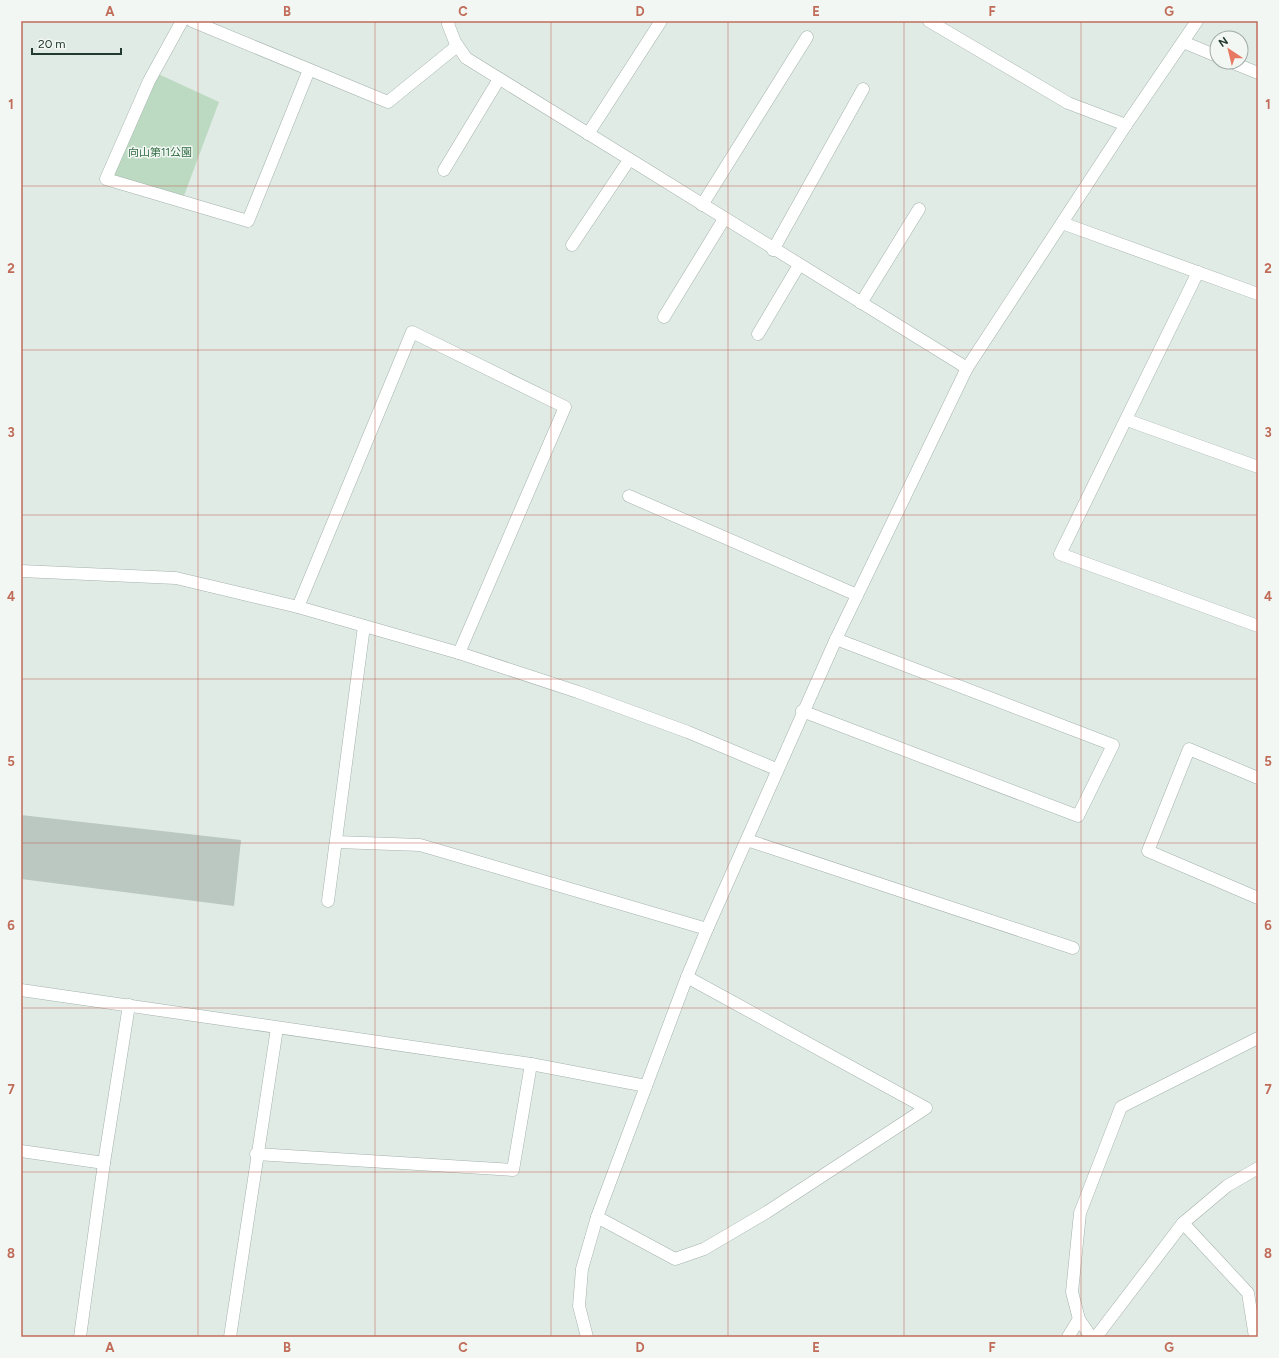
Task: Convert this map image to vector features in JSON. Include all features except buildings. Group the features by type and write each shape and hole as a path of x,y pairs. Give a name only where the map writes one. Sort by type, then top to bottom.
{"street":[{"path":"182,21 149,81 106,178 248,221 309,70"},
{"path":"192,21 388,102 457,46"},
{"path":"449,21 448,24 457,46 466,58 773,250 967,368"},
{"path":"588,134 661,21"},
{"path":"929,21 1068,103 1126,125"},
{"path":"587,1337 579,1306 582,1269 597,1217 687,977 802,711 967,368 1126,125 1197,21"},
{"path":"702,206 807,37"},
{"path":"1183,42 1209,53"},
{"path":"444,170 499,79"},
{"path":"773,250 863,89"},
{"path":"572,245 629,160"},
{"path":"861,303 919,209"},
{"path":"664,316 724,219"},
{"path":"1062,222 1258,294"},
{"path":"758,334 799,265"},
{"path":"1198,272 1127,420 1060,554 1258,626"},
{"path":"298,607 412,332 565,407 459,653"},
{"path":"1127,420 1258,467"},
{"path":"629,496 857,595"},
{"path":"21,571 176,578 298,607 459,653 578,692 680,730 776,769"},
{"path":"328,901 364,626"},
{"path":"802,711 1078,816 1113,745 836,639"},
{"path":"1258,778 1189,749 1148,851 1258,898"},
{"path":"747,840 1073,948"},
{"path":"336,842 420,845 707,929"},
{"path":"597,1217 675,1259 704,1248 767,1212 926,1108 687,977"},
{"path":"21,990 531,1064 646,1086"},
{"path":"80,1337 104,1163 129,1005"},
{"path":"230,1337 256,1154 277,1028"},
{"path":"1091,1337 1079,1319 1072,1292 1080,1213 1121,1108 1258,1038"},
{"path":"256,1154 513,1170 531,1064"},
{"path":"21,1151 104,1163"},
{"path":"1096,1337 1183,1223 1227,1186 1258,1168"},
{"path":"1183,1223 1248,1293 1255,1337"},
{"path":"1068,1337 1079,1319"}],"green space":[{"name":"向山第11公園","path":"154,72 219,102 182,201 106,179"}]}
